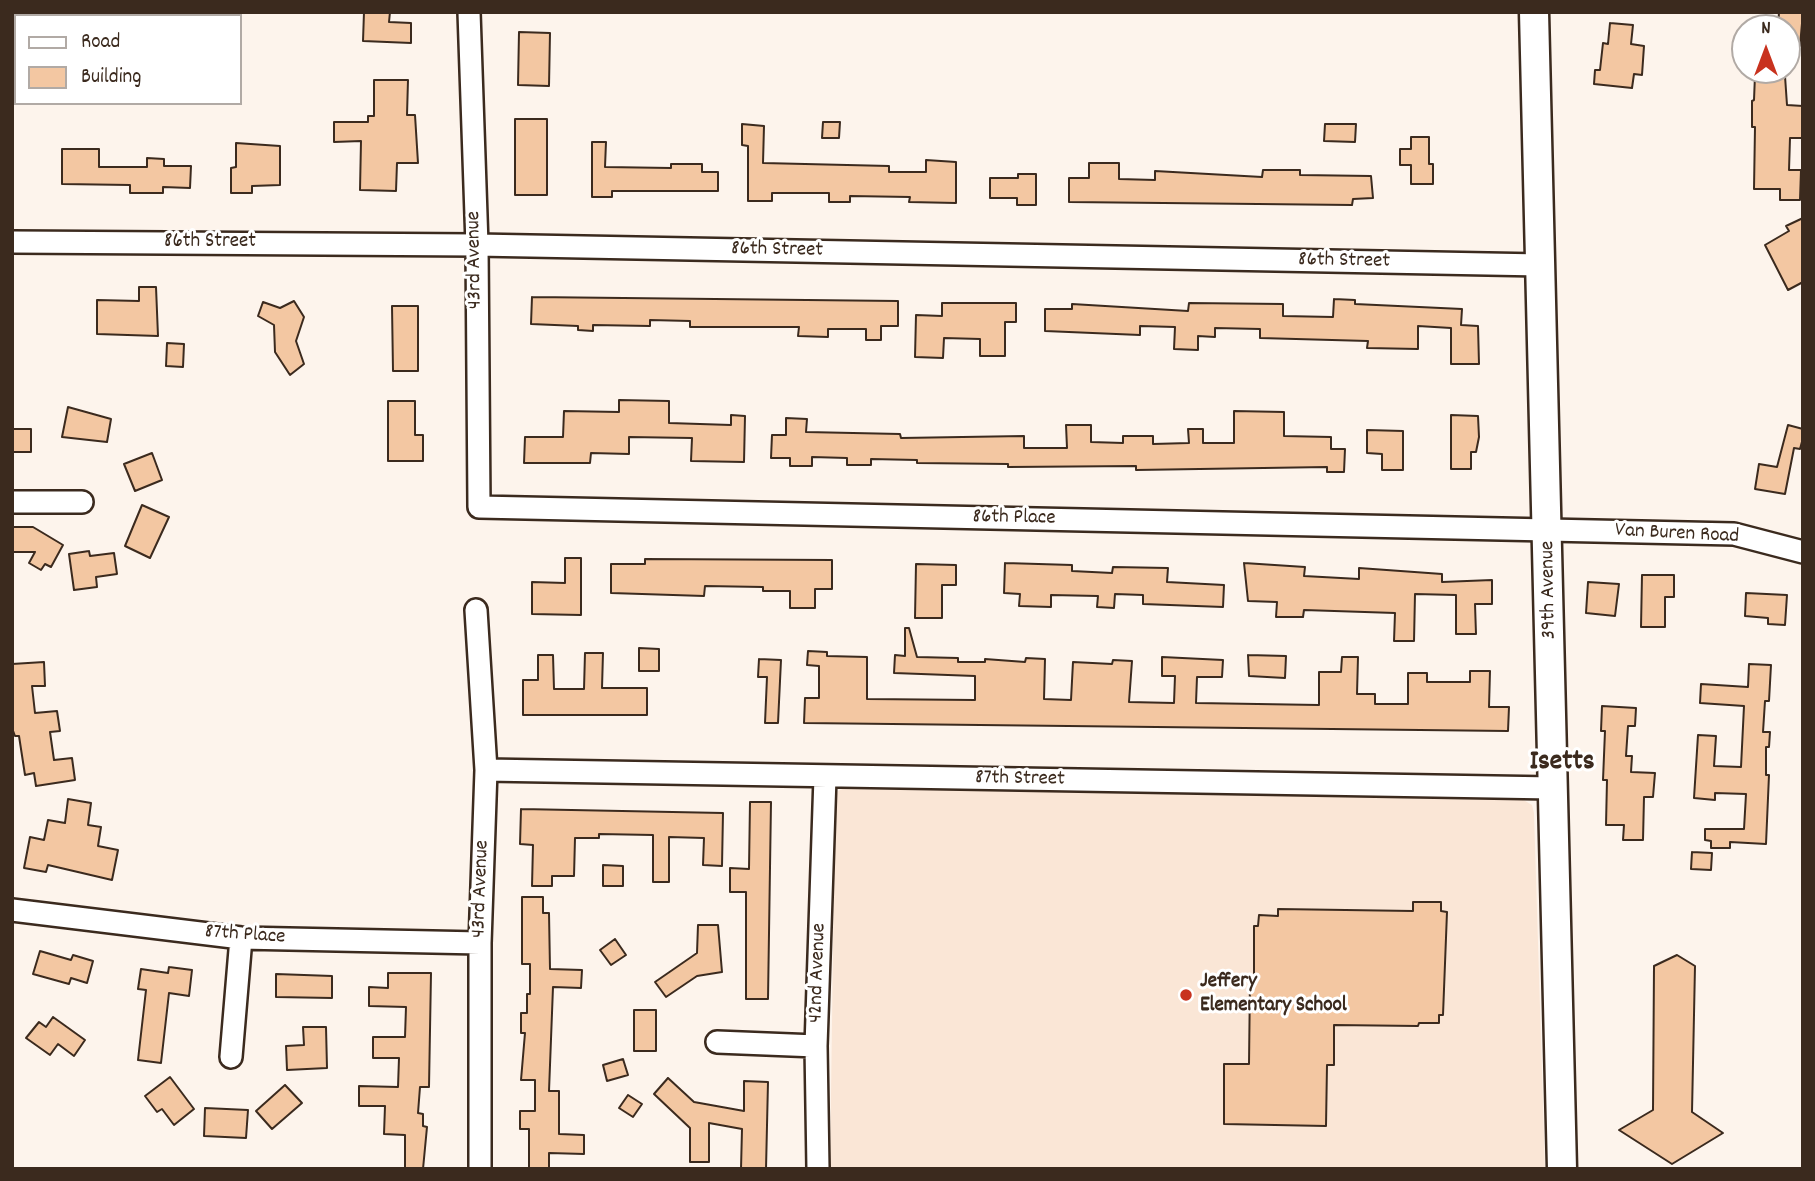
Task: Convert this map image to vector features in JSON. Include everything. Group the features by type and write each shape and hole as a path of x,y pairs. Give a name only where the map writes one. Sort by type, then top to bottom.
{"main road":[{"name":"39th Avenue","path":"1534,12 1562,1169"}],"street":[{"name":"43rd Avenue","path":"469,12 477,245 479,508"},
{"name":"86th Street","path":"12,242 477,245 1541,265"},
{"path":"12,502 82,502"},
{"name":"86th Place","path":"479,508 1548,530"},
{"name":"Van Buren Road","path":"1548,530 1734,534 1803,552"},
{"name":"43rd Avenue","path":"476,610 486,771 480,943 480,1169"},
{"name":"87th Street","path":"486,771 1553,788"},
{"name":"42nd Avenue","path":"818,1169 816,1046 825,777"},
{"name":"87th Place","path":"12,910 241,938 480,943"},
{"path":"231,1057 241,938"},
{"path":"717,1042 816,1046"}],"shaded area":[{"name":"Jeffery Elementary School","path":"848,786 1520,798 1532,805 1534,813 1545,1169 830,1169 835,800 838,791"}],"building":[{"path":"364,12 390,12 389,22 411,23 411,43 363,41"},
{"path":"1803,12 1801,35 1801,14 1779,14"},
{"path":"1610,23 1633,25 1631,44 1644,46 1642,75 1634,74 1632,88 1594,84 1595,70 1600,70 1603,43 1608,44"},
{"path":"519,32 550,33 549,86 518,85"},
{"path":"374,80 408,80 407,115 415,115 418,163 397,163 396,191 360,190 361,141 334,142 334,122 368,122 368,116 374,116"},
{"path":"1755,84 1786,84 1787,105 1803,106 1803,138 1790,138 1789,170 1801,170 1800,200 1780,200 1780,189 1754,189"},
{"path":"515,119 547,119 547,195 515,195"},
{"path":"823,122 840,122 839,138 822,138"},
{"path":"742,124 764,126 763,163 889,166 889,172 926,172 926,160 956,162 956,203 909,202 910,197 850,196 850,202 829,202 829,193 772,193 772,201 748,201 748,146 742,145"},
{"path":"1325,124 1356,124 1355,142 1324,141"},
{"path":"1411,137 1429,137 1429,164 1433,164 1433,184 1411,184 1411,165 1400,165 1400,149 1411,149"},
{"path":"592,142 606,142 605,167 671,168 671,164 702,164 702,172 718,172 718,191 612,191 612,197 592,197"},
{"path":"236,143 280,146 280,185 252,186 252,193 231,193 231,168 236,167"},
{"path":"62,149 99,149 99,167 147,167 147,158 164,159 164,166 191,166 190,188 163,187 163,193 130,193 130,185 62,184"},
{"path":"1089,163 1119,163 1119,179 1155,180 1155,171 1262,177 1263,170 1300,170 1300,175 1371,176 1373,198 1353,199 1352,205 1069,202 1069,178 1089,178"},
{"path":"1018,174 1036,174 1036,205 1017,205 1017,198 990,198 990,178 1018,178"},
{"path":"1803,218 1803,282 1788,290 1765,245 1789,231 1786,226"},
{"path":"139,287 156,287 158,336 97,334 97,300 139,301"},
{"path":"532,297 898,301 898,326 881,326 881,340 866,340 866,329 828,329 828,337 798,336 799,327 690,327 690,321 650,320 650,326 593,325 593,331 578,330 578,326 531,324"},
{"path":"1334,299 1355,300 1355,304 1462,309 1461,325 1478,326 1479,364 1451,364 1451,328 1418,326 1418,349 1367,348 1368,341 1260,338 1260,329 1215,328 1215,337 1198,336 1198,350 1174,349 1175,327 1140,326 1140,335 1045,331 1045,309 1072,309 1072,304 1188,311 1189,303 1283,304 1283,316 1333,317"},
{"path":"294,301 304,317 296,341 304,364 290,375 275,352 274,325 258,316 263,302 280,308"},
{"path":"942,303 1016,303 1016,322 1005,322 1005,356 980,356 980,339 944,338 943,358 915,357 916,315 942,316"},
{"path":"392,306 418,306 418,371 393,371"},
{"path":"167,343 184,344 183,367 166,366"},
{"path":"619,400 669,401 669,423 731,425 731,415 745,416 744,462 691,461 692,438 629,437 629,454 591,453 590,463 524,463 525,437 563,437 564,411 619,412"},
{"path":"388,401 415,401 415,435 423,435 423,461 388,461"},
{"path":"68,407 111,419 107,442 62,437"},
{"path":"1234,411 1284,412 1284,436 1331,437 1331,449 1345,449 1344,472 1327,472 1327,467 1136,470 1136,466 1008,467 1008,464 917,463 917,460 871,459 871,465 847,465 847,458 812,457 812,466 790,466 790,458 771,458 772,435 786,435 786,418 807,419 806,432 900,434 901,438 1024,436 1024,448 1067,448 1066,425 1091,425 1091,442 1123,443 1123,436 1153,436 1153,444 1189,443 1188,429 1203,429 1203,443 1234,443"},
{"path":"1451,415 1478,416 1479,437 1476,452 1471,452 1471,469 1451,469"},
{"path":"1788,425 1803,429 1803,438 1800,449 1794,448 1785,494 1755,489 1759,464 1777,467"},
{"path":"12,429 31,429 31,452 12,452"},
{"path":"1367,430 1403,431 1403,470 1382,470 1382,454 1367,453"},
{"path":"152,453 162,480 135,491 124,464"},
{"path":"142,505 169,517 150,558 125,546"},
{"path":"12,527 33,527 63,545 51,567 45,564 41,570 29,563 35,552 12,552"},
{"path":"89,551 90,556 114,553 117,574 96,577 97,587 74,590 69,554"},
{"path":"565,558 581,558 581,615 532,614 532,582 565,583"},
{"path":"645,559 832,560 832,589 815,589 815,608 790,608 790,591 763,591 763,587 705,586 704,596 611,593 611,564 645,564"},
{"path":"1005,563 1072,565 1072,571 1112,573 1113,567 1168,568 1167,582 1224,585 1223,607 1143,604 1143,595 1115,594 1114,608 1097,607 1098,596 1051,595 1051,607 1019,606 1020,594 1004,593"},
{"path":"1244,563 1305,567 1304,576 1359,579 1359,568 1442,574 1442,582 1492,580 1492,604 1475,604 1476,634 1456,634 1456,595 1415,594 1414,641 1394,641 1395,613 1304,610 1303,617 1276,617 1277,602 1248,601"},
{"path":"916,564 956,565 956,585 942,585 942,618 915,618"},
{"path":"1642,575 1674,575 1674,597 1665,597 1665,627 1641,627"},
{"path":"1588,582 1619,584 1615,616 1586,613"},
{"path":"1746,593 1787,595 1785,625 1768,624 1768,618 1745,616"},
{"path":"905,628 909,628 917,657 958,658 958,662 985,662 985,659 1025,662 1026,658 1045,659 1044,699 1071,700 1073,662 1112,664 1113,660 1132,661 1129,702 1174,703 1175,676 1162,676 1162,657 1223,660 1222,677 1197,677 1196,703 1319,705 1319,672 1341,672 1342,657 1358,657 1357,694 1375,694 1375,704 1408,704 1408,673 1427,673 1427,682 1470,682 1470,671 1490,671 1489,707 1509,707 1508,731 804,723 805,698 819,698 819,666 807,665 808,651 827,652 827,656 867,657 867,699 975,700 975,676 894,673 895,655 905,656"},
{"path":"639,648 659,649 659,671 639,671"},
{"path":"585,653 603,653 602,688 647,688 647,715 523,715 523,680 538,680 538,655 553,655 554,689 584,689"},
{"path":"1248,655 1286,656 1285,678 1249,676"},
{"path":"759,659 781,660 778,723 765,723 767,677 758,677"},
{"path":"44,662 45,686 32,686 35,713 57,711 60,731 50,732 54,760 72,758 75,780 36,786 34,773 25,775 19,736 15,736 12,728 12,664"},
{"path":"1749,664 1771,665 1769,701 1765,701 1763,732 1770,732 1769,747 1766,747 1766,775 1769,775 1766,844 1730,842 1730,848 1711,848 1711,841 1705,840 1705,829 1744,829 1746,794 1715,793 1715,800 1694,798 1698,735 1716,736 1714,766 1741,767 1744,706 1700,703 1701,684 1748,687"},
{"path":"1602,706 1636,708 1635,726 1628,726 1626,756 1632,756 1631,772 1655,773 1653,797 1644,797 1643,840 1623,840 1624,825 1606,825 1607,780 1603,780 1605,731 1601,731"},
{"path":"68,799 91,803 88,825 101,827 98,846 118,850 112,880 48,865 46,872 24,868 30,837 44,840 48,820 65,823"},
{"path":"750,802 771,802 768,999 746,999 746,892 730,892 730,868 749,869"},
{"path":"521,809 723,813 722,866 703,865 704,838 669,837 669,882 653,882 653,835 599,834 599,838 575,838 574,876 552,876 552,886 532,886 533,845 520,844"},
{"path":"1692,852 1712,853 1711,870 1691,869"},
{"path":"603,865 623,866 623,886 603,886"},
{"path":"522,897 543,897 543,913 549,913 550,969 582,970 581,988 553,987 549,1091 559,1091 559,1134 584,1135 584,1154 549,1153 549,1169 529,1169 529,1129 520,1129 520,1111 535,1111 535,1080 521,1080 525,1033 521,1033 521,1013 527,1013 527,994 530,994 530,964 522,964"},
{"path":"1413,902 1441,902 1441,911 1447,912 1443,1015 1439,1015 1439,1023 1419,1023 1418,1026 1334,1025 1334,1065 1327,1065 1326,1126 1224,1124 1224,1064 1249,1064 1250,980 1254,980 1254,926 1258,926 1259,915 1278,916 1278,909 1413,911"},
{"path":"698,925 718,925 722,972 697,976 666,997 655,982 697,953"},
{"path":"615,939 626,955 611,965 600,950"},
{"path":"40,951 71,960 73,955 93,961 87,983 71,978 69,984 33,974"},
{"path":"1677,955 1695,966 1692,1112 1723,1133 1672,1164 1619,1130 1653,1110 1654,966"},
{"path":"169,967 192,970 189,996 169,993 161,1063 138,1060 146,990 138,989 141,969 168,973"},
{"path":"388,973 431,973 429,1087 420,1087 418,1113 423,1114 423,1126 427,1127 423,1169 405,1169 405,1135 384,1134 385,1106 359,1106 359,1086 398,1087 399,1058 373,1058 373,1037 405,1037 406,1007 369,1006 369,987 388,988"},
{"path":"276,974 332,976 332,998 276,997"},
{"path":"634,1010 656,1010 656,1051 634,1051"},
{"path":"53,1017 85,1040 74,1056 58,1044 50,1055 26,1038 39,1022 46,1027"},
{"path":"303,1027 326,1027 327,1068 287,1070 286,1046 304,1045"},
{"path":"623,1059 628,1075 607,1081 603,1065"},
{"path":"170,1077 194,1109 174,1125 162,1109 157,1112 145,1096"},
{"path":"668,1078 694,1102 744,1111 744,1081 768,1082 766,1169 741,1169 742,1129 709,1123 709,1162 690,1162 690,1128 654,1094"},
{"path":"285,1085 302,1103 272,1129 256,1111"},
{"path":"628,1095 642,1104 633,1117 619,1108"},
{"path":"205,1108 248,1110 246,1138 204,1136"}],"place":[{"name":"Jeffery Elementary School","path":"1186,995"}],"district":[{"name":"Isetts","path":"1562,764"}]}
